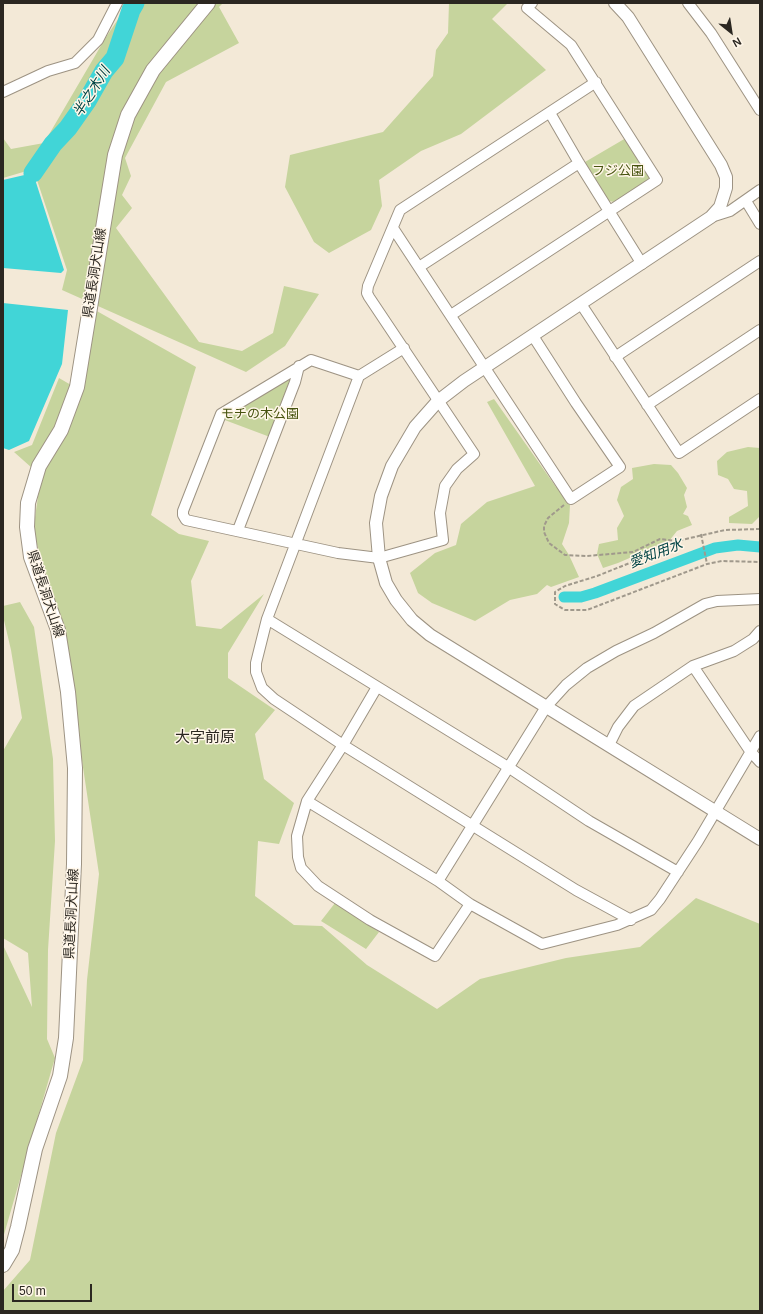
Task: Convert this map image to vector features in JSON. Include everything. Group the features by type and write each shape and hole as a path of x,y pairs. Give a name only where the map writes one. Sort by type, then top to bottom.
{"main road":[{"name":"県道長洞犬山線","path":"3,1265 13,1244 35,1150 60,1076 66,1038 74,864 76,768 68,692 58,630 31,557 27,527 28,503 38,466 61,430 77,387 115,155 128,115 153,70 208,3"}],"street":[{"path":"3,92 48,71 75,64 98,40 117,3"},
{"path":"451,315 657,180 596,82 571,45 527,8 532,3"},
{"path":"615,3 628,17 721,165 726,177 726,188 720,207 711,217 484,368 438,401 415,427 392,466 381,496 376,523 379,558 386,583 396,600 412,620 430,635 760,839"},
{"path":"688,3 711,33 760,110"},
{"path":"359,376 311,360 221,414 183,511 183,515 186,520 238,530 338,553 379,558 443,540 440,513 446,486 457,469 474,454 367,293 368,286 400,210 596,82"},
{"path":"550,113 579,163 642,264"},
{"path":"419,267 579,163"},
{"path":"711,217 730,211 760,190"},
{"path":"746,201 760,224"},
{"path":"393,228 571,499 620,467 576,403 534,336"},
{"path":"615,356 760,261"},
{"path":"581,304 679,453 760,399"},
{"path":"647,405 760,330"},
{"path":"404,348 359,376 297,543 266,619 256,663 256,672 262,688 274,699 343,745 576,890 631,920"},
{"path":"238,530 295,382 299,366"},
{"path":"438,881 546,707 566,685 587,668 705,604 717,601 760,599"},
{"path":"266,619 508,767 590,821 678,872"},
{"path":"609,745 618,726 634,706 693,666 734,651 752,639 760,631"},
{"path":"693,666 750,751 760,762"},
{"path":"377,687 343,745 307,801 297,836 298,857 301,868 318,886 370,920 435,956 470,904"},
{"path":"307,801 438,881 470,904 542,944 569,938 631,920 651,910 678,872 760,736"}],"path":[{"path":"571,499 553,513 544,526 546,537 550,543 565,555 586,556 633,552 660,539 677,541"},
{"path":"760,529 725,530 701,534 677,541 665,549 597,576 565,586 555,592 555,604 565,610 587,610 707,564 722,561 760,562"},
{"path":"701,534 707,564"}],"green space":[{"path":"129,3 223,3 219,7 239,43 166,82 125,158 131,176 122,195 132,208 116,228 199,342 242,351 273,333 284,286 319,294 285,346 246,372 62,290 67,270 35,174 30,170 3,178 3,138 11,149 44,143 106,37"},
{"path":"449,3 508,3 492,19 546,70 461,134 421,151 379,180 382,206 371,230 329,253 314,242 285,187 290,155 383,132 433,76 436,50 448,33"},
{"name":"フジ公園","path":"626,138 650,178 614,202 609,201 585,162"},
{"path":"95,310 196,367 151,515 179,534 209,541 191,581 196,626 221,629 264,594 228,653 228,678 275,710 255,734 264,779 294,803 279,844 258,841 255,896 294,925 322,926 367,965 437,1009 480,979 566,958 640,947 696,898 760,924 760,1311 3,1311 3,1291 30,1260 56,1133 83,1060 87,980 99,874 62,627 33,531 41,476 14,452 32,445 59,378 83,392"},
{"name":"モチの木公園","path":"292,373 270,437 222,419"},
{"path":"494,399 556,487 559,484 570,505 569,523 562,544 579,577 551,587 547,585 537,594 510,600 475,621 432,603 418,593 410,573 435,553 456,545 461,524 487,502 535,486 487,402"},
{"path":"748,447 760,448 760,516 752,524 729,523 729,517 748,506 747,491 734,489 728,479 718,475 717,461 727,452"},
{"path":"654,464 671,465 678,473 687,488 684,495 687,507 683,514 688,516 692,525 677,531 669,541 603,568 597,554 599,544 618,540 617,528 624,516 617,500 621,487 633,479 632,468"},
{"path":"20,602 34,627 53,759 55,841 48,950 47,1039 55,1058 3,1238 3,945 32,1007 28,953 3,938 3,751 22,718 11,650 3,616 3,606"},
{"path":"335,903 379,932 366,949 321,921"}],"water":[{"path":"33,173 64,270 61,273 3,268 3,180"},
{"path":"3,303 68,310 62,364 29,441 9,450 3,448"}],"waterway":[{"name":"半之木川","path":"33,173 53,144 68,128 87,101 104,71 115,58 131,10 135,3"},
{"name":"愛知用水","path":"564,597 581,597 595,593 715,548 738,545 760,547"}],"district":[{"name":"大字前原","path":"205,738"}]}
